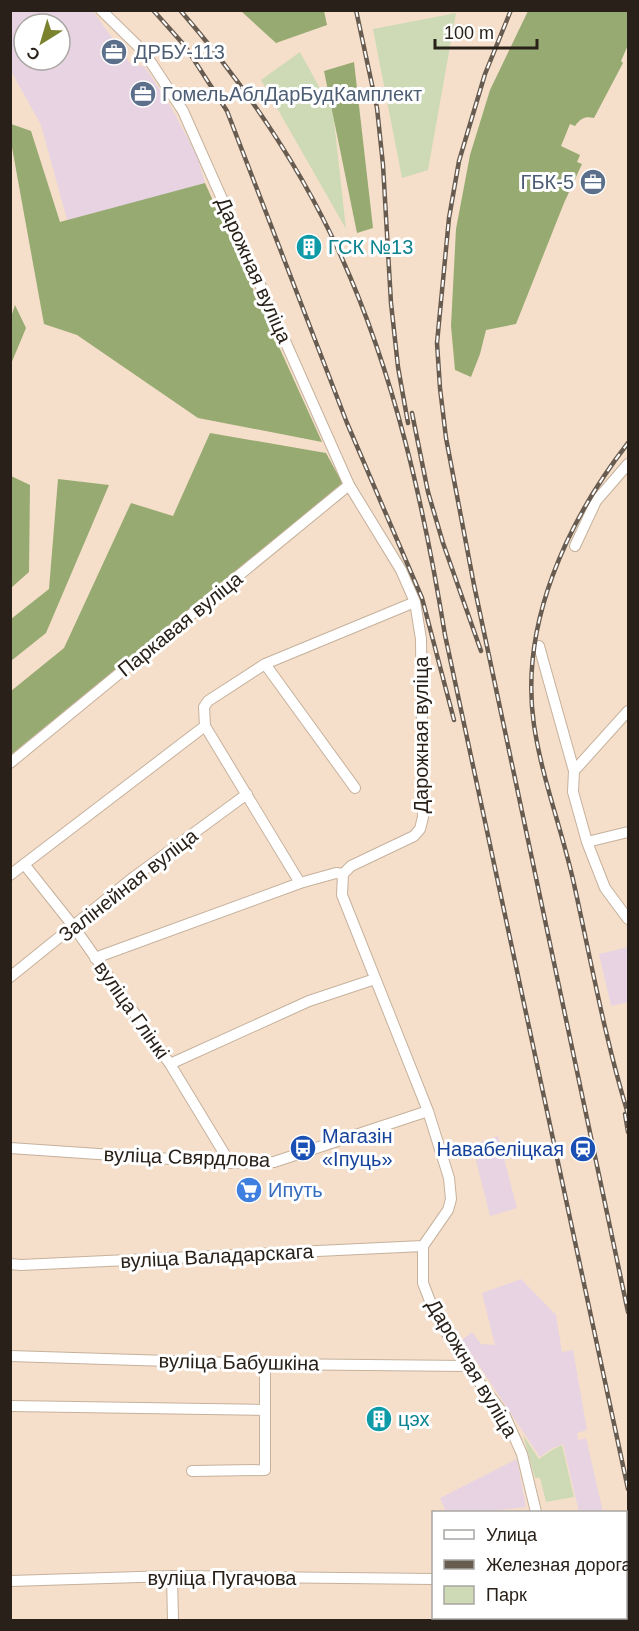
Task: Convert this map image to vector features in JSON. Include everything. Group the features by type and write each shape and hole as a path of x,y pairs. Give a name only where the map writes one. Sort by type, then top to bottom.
{"street":[{"name":"Дарожная вуліца","path":"101,10 144,52 183,111 349,485 401,570 415,602 421,639 423,818 420,829 414,836 351,866 343,874"},
{"path":"575,546 596,501 628,464"},
{"name":"Паркавая вуліца","path":"10,763 349,485"},
{"path":"300,883 205,726 204,707 208,701 265,664 415,602"},
{"path":"539,646 574,771 573,792 587,842 605,888 628,919"},
{"path":"265,664 355,788"},
{"path":"574,771 628,711"},
{"path":"10,874 205,726"},
{"name":"Залінейная вуліца","path":"10,977 134,877 247,794"},
{"path":"587,842 628,832"},
{"name":"вуліца Глінкі","path":"24,864 74,927 170,1064 230,1162"},
{"path":"95,958 300,883 336,873 343,874 342,895 428,1111 449,1178 451,1199 448,1210 423,1246"},
{"path":"170,1064 309,1000 375,979"},
{"name":"вуліца Свярдлова","path":"10,1148 230,1162 274,1162 401,1118 428,1111"},
{"name":"Дарожная вуліца","path":"423,1246 423,1283 430,1303 467,1366 505,1416 522,1454 536,1511"},
{"name":"вуліца Валадарскага","path":"10,1264 423,1246"},
{"name":"вуліца Бабушкіна","path":"10,1356 265,1364 467,1366"},
{"path":"192,1472 264,1470 265,1364"},
{"path":"10,1406 265,1410"},
{"path":"172,1576 173,1620"},
{"name":"вуліца Пугачова","path":"10,1581 172,1576 432,1579"}],"shaded area":[{"path":"10,11 93,11 130,63 145,67 171,107 197,156 205,183 68,223 41,125 11,71"},
{"path":"628,947 628,1002 611,1006 599,954"},
{"path":"498,1136 517,1208 490,1216 472,1145"},
{"path":"521,1279 556,1315 562,1352 573,1350 587,1430 577,1433 578,1440 586,1438 603,1511 579,1511 563,1444 540,1457 462,1340 472,1332 481,1344 495,1345 482,1293"},
{"path":"517,1459 526,1507 492,1511 446,1511 440,1498"}],"green space":[{"path":"241,11 324,11 327,25 276,43"},
{"path":"528,11 628,11 628,45 621,61 623,63 594,118 583,118 575,126 570,124 561,146 580,155 577,162 582,164 516,324 486,330 471,377 455,370 451,326 456,229 470,155 490,90"},
{"path":"456,13 428,170 402,178 373,29"},
{"path":"300,52 333,112 346,229 261,80"},
{"path":"354,62 373,228 357,233 324,71"},
{"path":"11,124 31,131 60,222 205,183 322,442 198,418 77,335 44,324 11,142"},
{"path":"15,305 26,328 11,364 11,317"},
{"path":"210,433 326,453 343,484 11,758 11,691 64,648 131,503 173,516"},
{"path":"11,476 30,485 29,572 11,588"},
{"path":"58,479 109,485 46,633 11,661 11,619 49,589"},
{"path":"523,1435 539,1459 562,1445 574,1497 546,1502 540,1478 535,1478"}],"railway":[{"path":"153,10 185,46 227,111 347,423 422,598 454,720"},
{"path":"180,10 249,97 308,190 341,256 360,301 392,395 417,490 445,635 628,1489"},
{"path":"356,10 377,108 383,165 391,303 398,367 408,423"},
{"path":"511,10 485,74 459,161 449,218 437,343 440,388 446,438 474,585 628,1312"},
{"path":"412,413 428,492 443,543 481,651"},
{"path":"628,443 586,505 553,575 541,612 534,649 531,687 534,725 542,765 569,864 605,1029 628,1114"},
{"path":"625,1114 628,1132"}],"place":[{"name":"ДРБУ-113","path":"114,52"},
{"name":"ГомельАблДарБудКамплект","path":"143,94"},
{"name":"ГБК-5","path":"593,182"},
{"name":"ГСК №13","path":"309,247"},
{"name":"Магазін «Іпуць»","path":"303,1148"},
{"name":"Навабеліцкая","path":"583,1149"},
{"name":"Ипуть","path":"249,1190"},
{"name":"цэх","path":"379,1419"}]}
